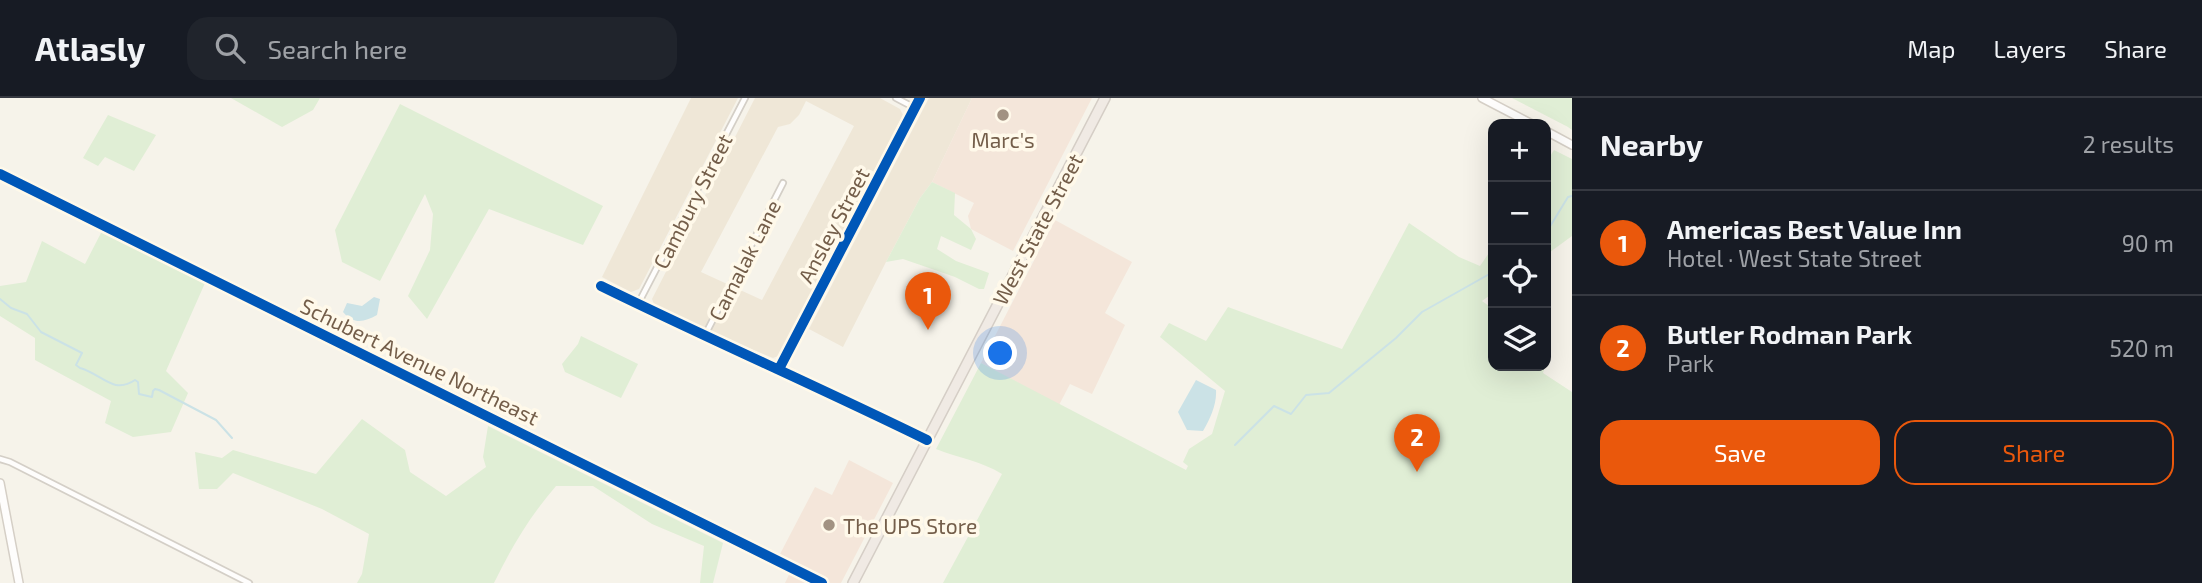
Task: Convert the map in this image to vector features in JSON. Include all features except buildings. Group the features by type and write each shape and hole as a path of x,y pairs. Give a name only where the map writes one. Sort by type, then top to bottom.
{"highway":[{"name":"West State Street","path":"853,583 1105,98"}],"street":[{"name":"Cambury Street","path":"638,304 745,98"},
{"path":"896,98 915,108"},
{"name":"Ansley Street","path":"779,369 920,98"},
{"path":"1482,98 1522,119"},
{"path":"1551,134 1572,145"},
{"name":"Schubert Avenue Northeast","path":"0,174 822,583"},
{"name":"Camalak Lane","path":"704,337 783,183"},
{"path":"601,286 704,337 779,369 927,440"},
{"path":"0,460 10,462 249,583"},
{"path":"0,483 19,583"}],"shaded area":[{"path":"691,98 738,98 639,289 631,292 602,277"},
{"path":"755,98 880,98 900,109 903,115 778,356 773,358 716,335 654,304 652,299","holes":["806,101 854,126 762,300 701,272 778,127 790,124 799,115"]},
{"path":"929,98 972,98 932,182 920,198 843,347 809,329"},
{"path":"972,98 1092,98 1013,251 971,229 968,216 974,203 932,182"},
{"path":"1055,220 1132,262 1105,313 1125,325 1092,394 1070,384 1059,405 981,363"},
{"path":"849,460 893,483 841,583 785,583 794,564 779,556 815,487 832,495"}],"green space":[{"path":"231,98 320,98 313,110 282,127"},
{"path":"1512,98 1572,98 1572,130 1568,127"},
{"path":"400,104 603,206 583,245 489,209 427,319 408,296 430,250 433,214 425,194 380,281 342,262 335,230"},
{"path":"108,115 156,135 134,171 105,157 98,166 83,158"},
{"path":"1554,150 1572,159 1572,236 1551,251 1551,182 1551,155"},
{"path":"932,182 955,193 954,215 971,229 976,239 971,250 941,236 937,249 956,261 989,273 984,289 903,259 886,262 920,198"},
{"path":"1409,223 1459,257 1480,266 1488,254 1488,297 1482,301 1488,305 1488,371 1544,371 1572,392 1572,583 943,583 1002,474 936,449 981,363 1186,470 1188,466 1183,462 1189,449 1212,434 1225,391 1160,337 1169,323 1206,341 1228,307 1342,349"},
{"path":"102,231 205,283 166,371 188,393 171,432 133,437 105,423 111,401 35,360 35,338 0,316 0,286 26,282 42,241 85,264"},
{"path":"581,336 638,364 621,398 565,372 562,364"},
{"path":"362,419 405,450 410,472 446,496 486,467 483,457 488,426 723,543 713,583 700,583 704,546 652,524 593,486 556,486 522,533 494,583 357,583 362,574 369,534 322,509 233,473 217,489 199,489 195,452 222,458 233,450 316,474"}],"water":[{"path":"374,297 380,299 377,315 363,321 355,321 343,312 347,303 362,306"},
{"path":"1196,380 1216,390 1212,411 1203,431 1187,430 1178,412"}],"waterway":[{"path":"1551,225 1568,197 1572,196"},
{"path":"1235,445 1274,406 1291,414 1306,395 1329,393 1396,338 1422,312 1488,275"},
{"path":"0,299 11,308 27,314 41,332 82,353 76,365 80,368 114,384 127,384 135,380 138,382 139,394 152,397 153,391 159,390 216,420 232,438"}],"cycle path":[{"path":"779,369 920,98"},
{"path":"0,174 822,583"},
{"path":"601,286 927,440"}],"place":[{"name":"Marc's","path":"1003,115"},
{"name":"Americas Best Value Inn","path":"928,330"},
{"name":"Butler Rodman Park","path":"1417,472"},
{"name":"The UPS Store","path":"829,525"}]}
